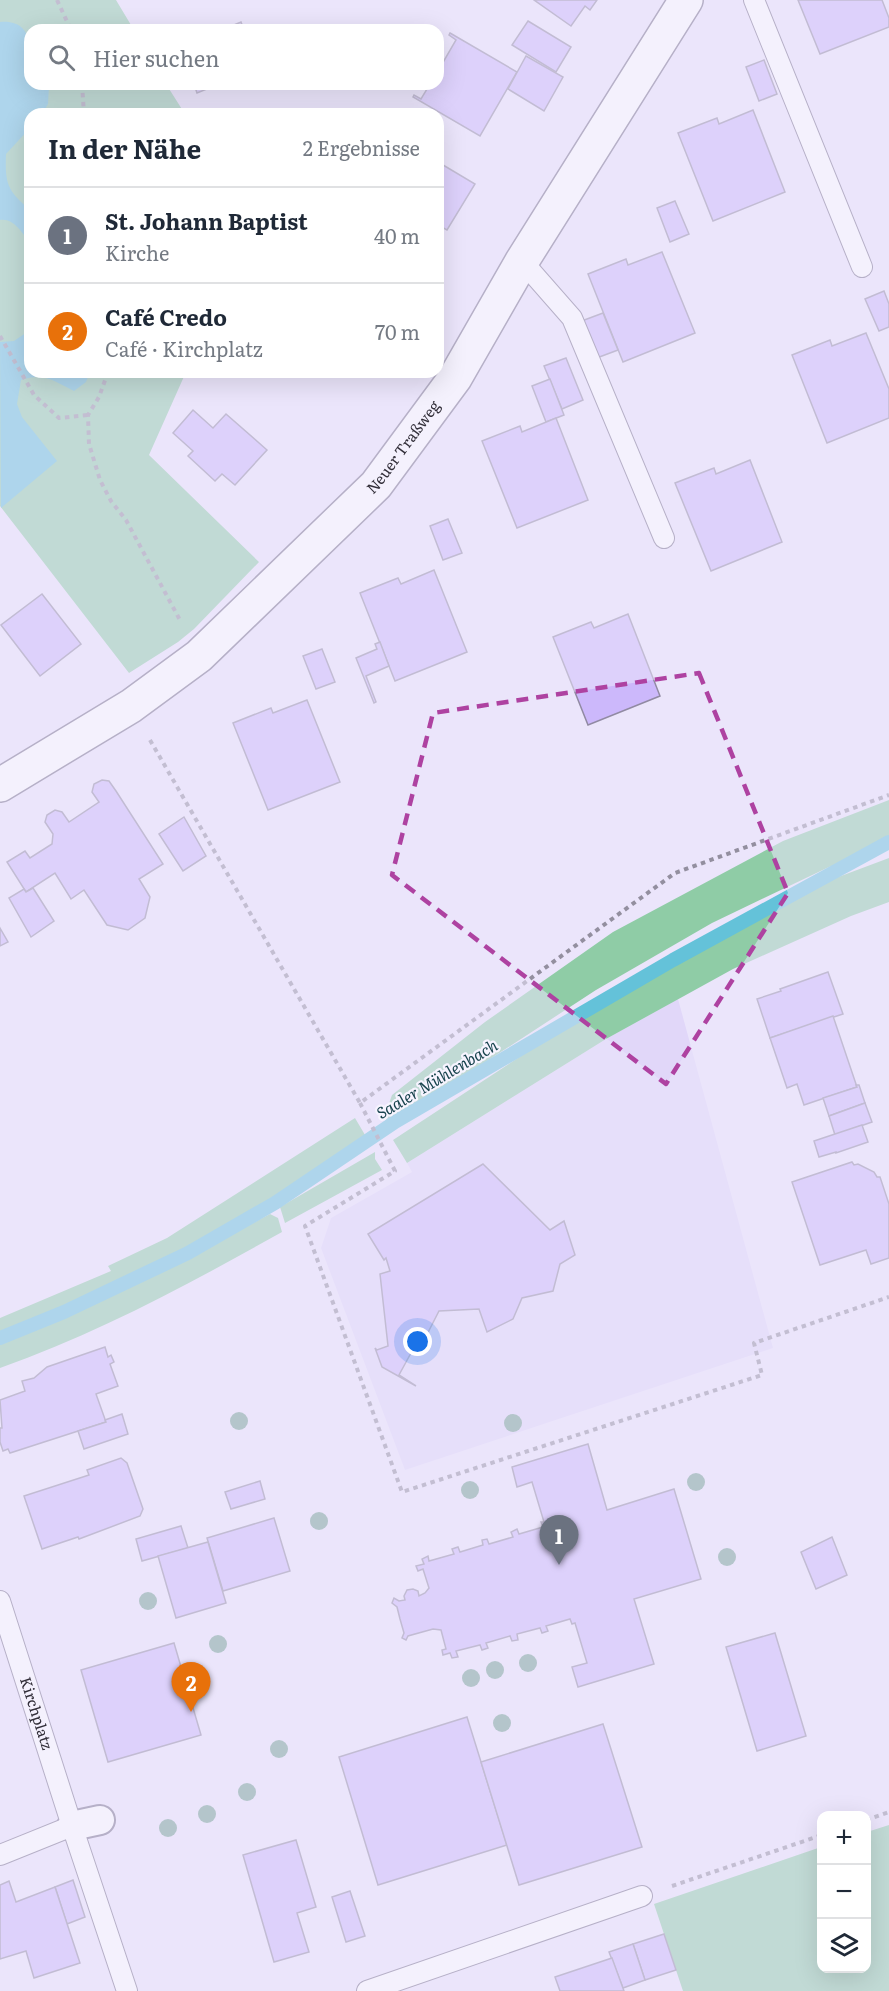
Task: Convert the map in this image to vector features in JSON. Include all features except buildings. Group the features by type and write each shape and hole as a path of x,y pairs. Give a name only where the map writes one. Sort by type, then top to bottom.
{"street":[{"name":"Neuer Traßweg","path":"0,785 131,705 199,656 376,485 456,378 522,261 686,0"},
{"path":"72,1826 100,1820"}],"lane":[{"path":"754,0 862,267"},
{"path":"522,261 572,318 664,538"},
{"name":"Kirchplatz","path":"0,1601 127,1991"},
{"path":"0,1855 72,1826"},
{"path":"368,1991 642,1896"}],"path":[{"path":"57,0 69,24"},
{"path":"82,90 84,108"},
{"path":"0,337 24,378"},
{"path":"24,378 34,395 59,418 88,414"},
{"path":"106,378 99,397 88,414 89,444 100,480 111,501 126,520 199,656"},
{"path":"131,705 360,1103 395,1171 305,1226 402,1492 762,1375 754,1343 889,1297"},
{"path":"360,1103 675,873 889,795"},
{"path":"871,1819 889,1812"},
{"path":"642,1896 817,1837"}],"highlighted area":[{"path":"699,673 788,893 666,1084 392,875 433,713"}],"shaded area":[{"path":"678,999 773,1348 405,1470 321,1248 331,1218 412,1172 407,1163 606,1039"}],"green space":[{"path":"0,0 116,0 130,24 24,24 24,90 170,90 181,108 24,108 24,378 183,378 149,455 259,562 194,629 129,673 0,506"},
{"path":"889,800 889,844 829,867 712,923 596,990 386,1127 386,1112 392,1095 485,1022 613,932 783,841"},
{"path":"889,858 889,902 851,916 733,969 606,1039 407,1163 393,1140 600,1004 719,933 833,879"},
{"path":"355,1118 368,1140 181,1253 61,1309 0,1333 0,1318 111,1271 108,1266 167,1238"},
{"path":"375,1152 375,1159 382,1170 285,1223 280,1207"},
{"path":"270,1214 278,1218 282,1232 109,1323 0,1368 0,1344 66,1317"},
{"path":"889,1825 889,1991 683,1991 654,1904 817,1848 817,1973 871,1973 871,1831"}],"water":[{"path":"0,22 12,23 24,31 24,90 49,90 46,108 24,108 24,134 6,154 9,186 24,204 24,235 14,224 0,220"},
{"path":"24,334 24,378 29,378 21,380 17,404 22,417 57,461 1,508 0,342 14,341"},
{"path":"46,378 88,378 74,391"}],"waterway":[{"name":"Saaler Mühlenbach","path":"0,1338 64,1312 188,1253 275,1203 395,1122 673,960 889,842"}],"place":[{"name":"St. Johann Baptist","path":"559,1565"},
{"name":"Café Credo","path":"191,1712"}]}
